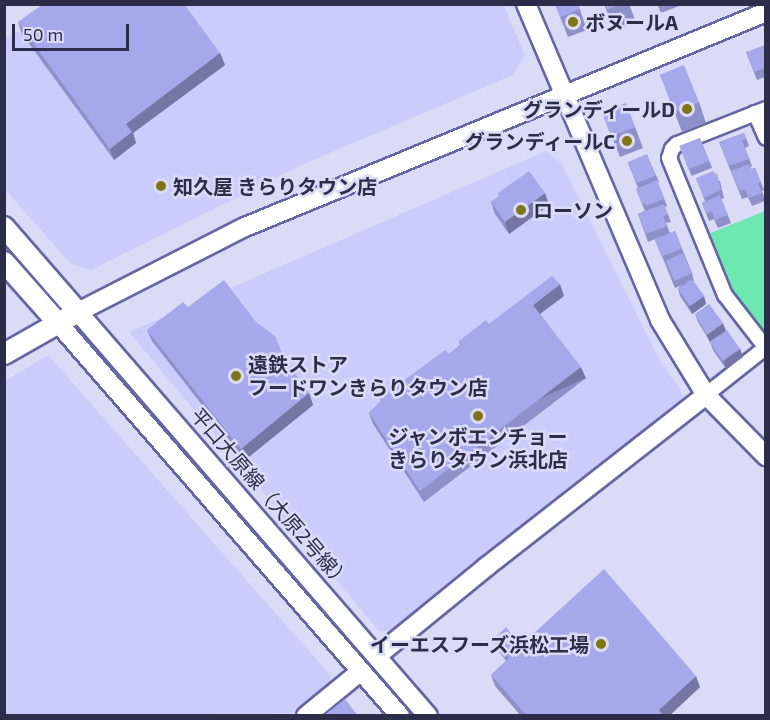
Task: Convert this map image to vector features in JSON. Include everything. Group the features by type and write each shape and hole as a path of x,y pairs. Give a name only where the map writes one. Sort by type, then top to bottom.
{"main road":[{"path":"4,227 78,312 4,354"},
{"path":"4,262 58,323"}],"street":[{"path":"526,4 646,292 667,332 693,373 726,416 765,456"},
{"path":"78,312 245,227 765,12"},
{"path":"377,657 486,567 764,349 725,295 669,158 672,149 677,144 760,111 765,138"},
{"name":"平口大原線（大原2号線）","path":"78,312 428,716"},
{"path":"58,323 400,716"},
{"path":"306,716 361,670"}],"shaded area":[{"path":"503,4 525,55 513,75 306,163 91,270 71,264 5,189 4,40 60,5"},
{"path":"546,151 562,164 659,359 680,389 684,401 391,631 379,631 129,332"},
{"path":"48,355 331,676 327,688 296,713 5,716 5,381"}],"green space":[{"path":"765,211 765,334 733,293 708,234"}],"building":[{"path":"43,4 184,4 220,53 126,124 132,132 110,149 18,22"},
{"path":"555,4 578,4 580,9 560,17"},
{"path":"605,4 620,4 607,10"},
{"path":"765,45 765,68 754,72 746,52"},
{"path":"684,65 699,102 675,112 660,75"},
{"path":"626,103 635,127 611,137 602,112"},
{"path":"744,133 746,139 742,140 749,159 729,166 719,142"},
{"path":"700,138 709,161 688,169 679,146"},
{"path":"647,154 656,175 637,183 628,162"},
{"path":"749,164 751,169 755,168 761,182 758,183 762,193 749,198 745,189 740,191 731,171"},
{"path":"529,171 545,193 505,222 491,202 500,195 498,193"},
{"path":"713,171 717,173 721,190 704,198 696,178"},
{"path":"657,180 664,199 646,206 645,203 642,204 636,189"},
{"path":"720,195 728,215 715,220 712,211 706,214 702,203"},
{"path":"664,204 668,214 663,216 667,226 646,234 638,214"},
{"path":"675,231 682,249 661,257 654,239"},
{"path":"683,253 692,273 675,281 666,261"},
{"path":"552,276 560,284 533,305 581,367 420,491 369,413 382,400 380,398 445,350 449,354 461,345 459,341 486,320 489,324"},
{"path":"692,279 704,296 690,306 678,289"},
{"name":"遠鉄ストア フードワンきらりタウン店","path":"224,280 256,322 275,336 284,358 309,393 241,449 147,330 183,302 188,307"},
{"path":"709,304 723,323 707,335 695,314"},
{"path":"727,330 740,349 722,361 710,342"},
{"name":"イーエスフーズ浜松工場","path":"604,569 696,676 659,710 664,716 527,716 491,675 509,658 494,639 506,627 520,646"},
{"path":"345,699 358,716 323,716"}],"place":[{"name":"ボヌールA","path":"573,22"},
{"name":"グランディールD","path":"687,109"},
{"name":"グランディールC","path":"627,141"},
{"name":"知久屋 きらりタウン店","path":"161,186"},
{"name":"ローソン","path":"521,210"},
{"name":"遠鉄ストア フードワンきらりタウン店","path":"236,376"},
{"name":"ジャンボエンチョー きらりタウン浜北店","path":"478,416"},
{"name":"イーエスフーズ浜松工場","path":"601,644"}]}
